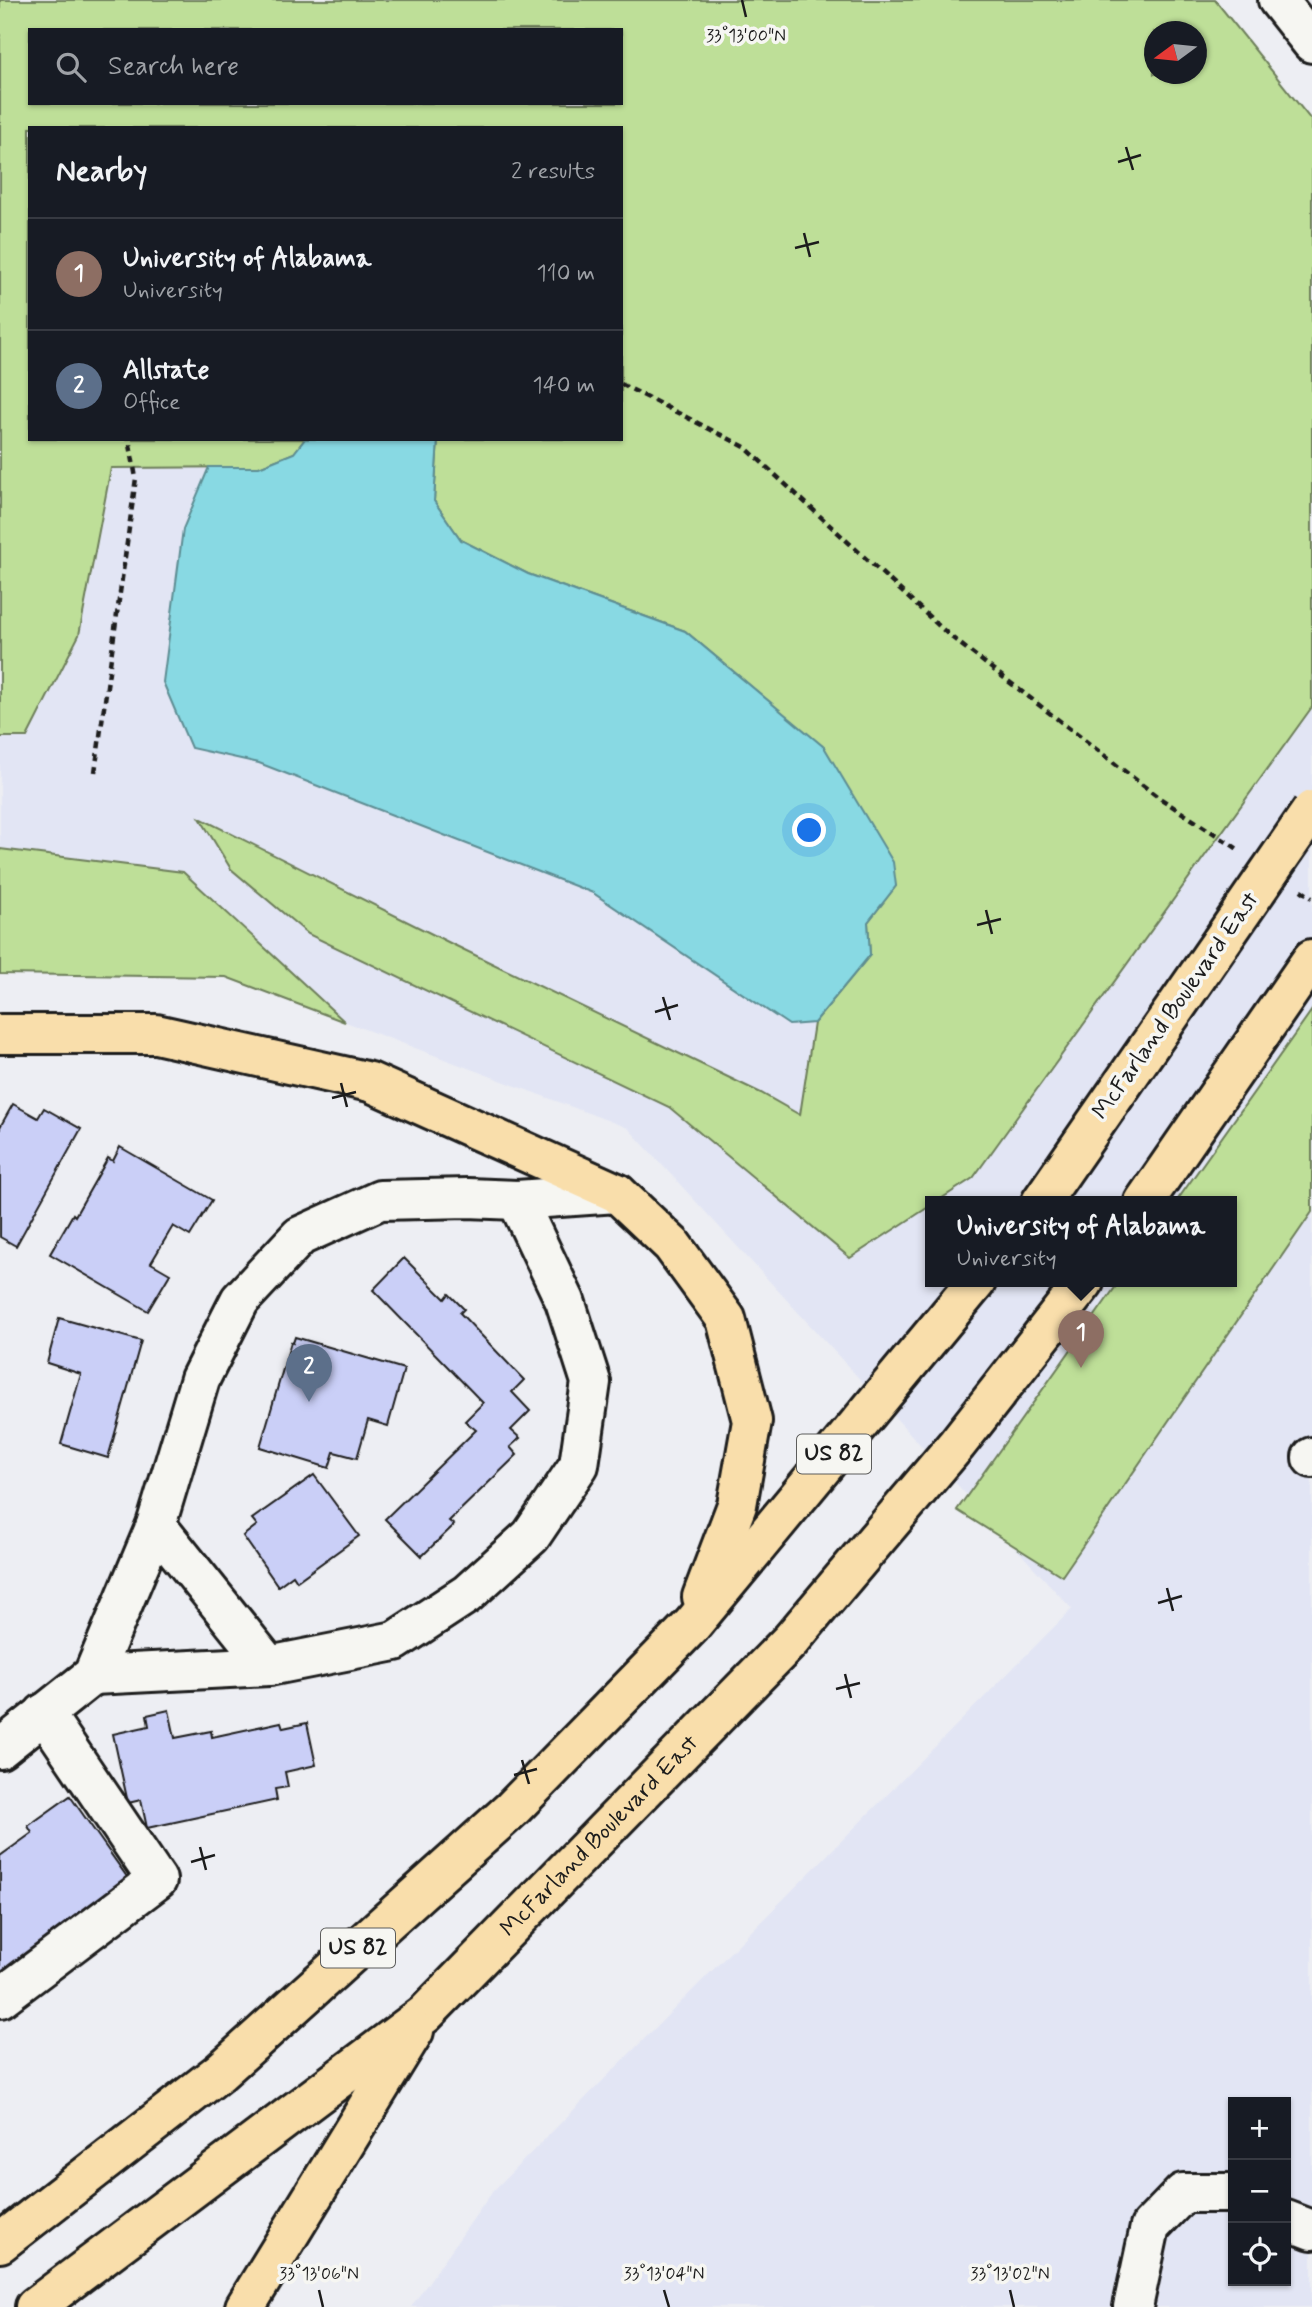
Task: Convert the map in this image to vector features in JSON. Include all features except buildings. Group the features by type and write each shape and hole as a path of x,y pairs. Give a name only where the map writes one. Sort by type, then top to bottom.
{"highway":[{"name":"McFarland Boulevard East","path":"1045,1196 1312,810"},
{"path":"1148,1196 1312,959"},
{"path":"0,1034 156,1034 370,1082 617,1193 672,1245 726,1319 752,1421 737,1505 692,1625"},
{"name":"US 82","path":"0,2243 220,2072 512,1808 692,1625 972,1287"},
{"name":"McFarland Boulevard East","path":"35,2307 425,2014 791,1640 957,1444 1080,1287"},
{"path":"245,2307 425,2014"}],"street":[{"path":"1278,0 1312,43"},
{"path":"0,1749 93,1675 156,1525 200,1379 240,1300 300,1236 380,1200 517,1200 617,1193"},
{"path":"93,1675 269,1666 395,1641 467,1594 531,1536 579,1465 591,1382 565,1301 517,1200"},
{"path":"156,1525 269,1666"},
{"path":"0,1998 157,1880 44,1713"},
{"path":"1133,2307 1150,2227 1183,2193 1228,2193"},
{"path":"1291,2222 1312,2230"}],"path":[{"path":"623,385 745,447 950,636 1158,797 1246,855"},
{"path":"95,772 136,478 129,441"},
{"path":"1290,883 1312,898"}],"shaded area":[{"path":"0,0 1091,0 1144,62 1144,84 1207,83 1312,173 1312,2307 411,2307 493,2191 1072,1609 628,1128 226,977 0,974"}],"green space":[{"path":"0,0 1215,0 1312,121 1312,707 973,1178 945,1196 925,1196 925,1209 850,1258 669,1107 308,934 231,869 200,818 452,944 761,1093 800,1115 814,1023 870,955 868,922 896,886 823,747 685,631 528,574 461,540 434,501 438,441 623,441 623,126 28,126 28,441 303,441 294,453 259,467 111,468 79,635 27,737 0,737"},
{"path":"0,849 183,872 345,1022 226,977 0,974"},
{"path":"1312,1010 1312,1212 1062,1576 957,1510 1115,1287 1237,1287 1237,1196 1180,1196"}],"water":[{"path":"303,441 438,441 434,501 461,540 528,574 685,631 824,747 893,862 896,886 868,922 870,955 814,1023 789,1025 593,893 259,763 191,748 163,682 183,529 209,467 259,467 294,453"}],"place":[{"name":"University of Alabama","path":"1081,1368"},
{"name":"Allstate","path":"309,1402"}]}
